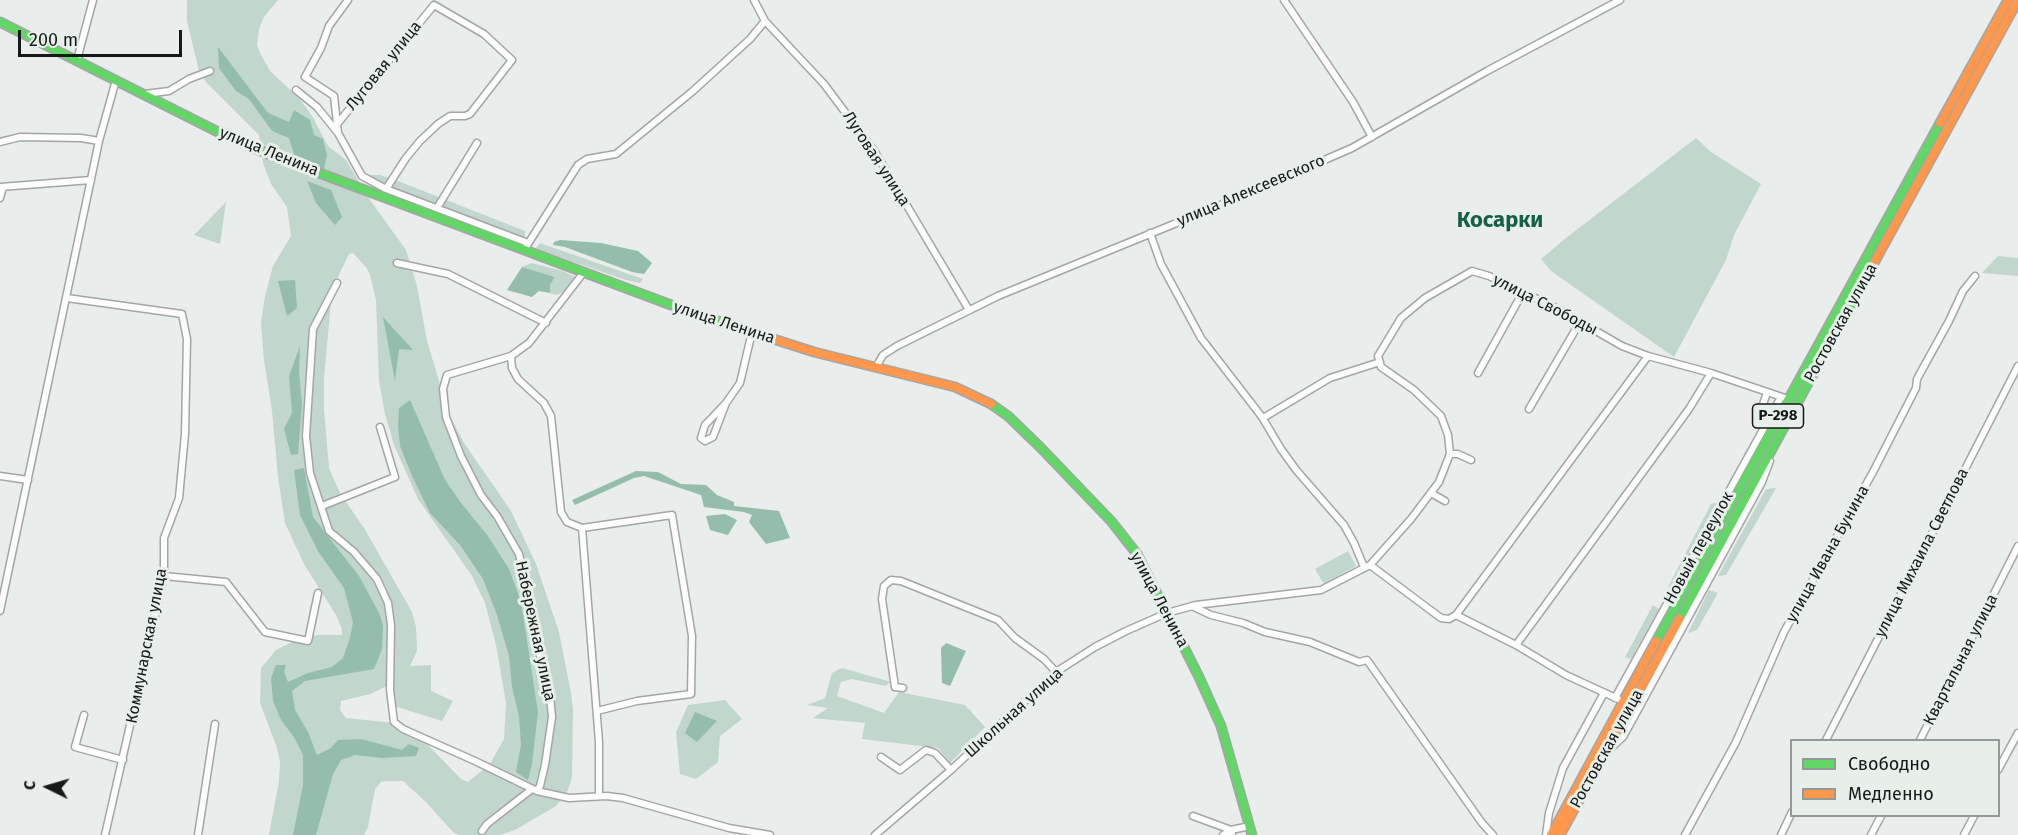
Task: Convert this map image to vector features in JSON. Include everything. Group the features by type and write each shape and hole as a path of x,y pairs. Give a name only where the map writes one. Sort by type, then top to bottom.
{"main road":[{"name":"Ростовская улица","path":"1551,835 1620,700 1784,398 2008,0"},
{"name":"Ростовская улица","path":"1560,835 2018,0"},
{"name":"улица Ленина","path":"0,22 224,135 356,187 526,247 584,272 687,311 814,352 955,387 986,401 1008,416 1040,447 1111,520 1137,554 1221,726 1251,831"},
{"path":"1784,398 1796,404"}],"street":[{"path":"77,60 93,0"},
{"name":"Луговая улица","path":"348,0 329,26 321,48 305,77 334,96 338,133 362,176 386,189 437,208 526,247"},
{"name":"Луговая улица","path":"754,0 765,21 824,84 875,152 969,310"},
{"path":"1284,0 1353,102 1372,137"},
{"name":"улица Алексеевского","path":"876,367 883,355 890,350 1036,279 1352,148 1487,71 1620,0"},
{"name":"Луговая улица","path":"338,123 434,4 484,34 512,60 470,114 450,116 420,141 386,189"},
{"path":"526,247 578,165 587,159 616,154 693,91 750,39 765,21"},
{"path":"145,94 169,91 189,79 210,71"},
{"path":"0,611 99,141 116,80"},
{"path":"296,90 317,107 338,133"},
{"path":"0,142 20,137 81,138 99,141"},
{"path":"437,208 477,143"},
{"path":"0,198 1,187 91,180"},
{"path":"1150,233 1161,264 1201,338 1263,418 1297,471 1344,525 1367,566 1441,618 1449,620 1456,615 1648,356"},
{"path":"397,263 448,274 546,323"},
{"name":"Набережная улица","path":"534,790 540,786 552,717 550,696 519,554 497,516 481,495 461,456 446,417 443,388 447,375 511,356 530,342 584,272"},
{"name":"улица Свободы","path":"1380,362 1378,356 1401,318 1425,298 1472,272 1489,276 1523,292 1622,346 1784,398"},
{"name":"улица Ивана Бунина","path":"1685,835 1736,742 1784,633 1873,472 1963,291 1975,276"},
{"path":"337,283 313,329 306,436 310,473 329,531 354,552 377,579 388,603 392,625 390,690 394,722 403,729 534,790 569,798 599,796 624,798 729,828 770,835"},
{"path":"1478,373 1523,292"},
{"name":"Коммунарская улица","path":"67,298 182,314 188,339 185,434 179,498 165,538 164,576 105,835"},
{"path":"1529,409 1580,322"},
{"path":"726,403 713,437 705,441 701,438 705,425 726,403 740,382 752,332"},
{"path":"511,356 512,368 518,379 544,403 551,416 561,512 567,522 582,528 672,515 692,636 692,694 637,701 597,711"},
{"path":"1167,613 1192,606 1321,591 1344,580 1367,566 1411,519 1439,482 1450,454 1448,435 1441,416 1414,390 1381,367 1380,362 1329,378 1263,418"},
{"name":"улица Михаила Светлова","path":"1827,739 2018,366"},
{"path":"1516,645 1689,409 1711,373"},
{"path":"1767,393 1762,407 1773,414"},
{"name":"Новый переулок","path":"1620,700 1773,414 1784,398"},
{"path":"322,506 395,477 380,427"},
{"path":"1450,454 1458,454 1471,460"},
{"path":"0,476 28,480"},
{"path":"1431,493 1445,501"},
{"path":"582,528 597,711 599,796"},
{"name":"Квартальная улица","path":"1921,739 2018,546"},
{"path":"164,576 226,582 265,632 308,641 318,593"},
{"path":"903,688 895,687 882,599 884,586 891,580 901,581 998,620 1056,672"},
{"path":"1192,606 1211,615 1243,623 1265,632 1310,642 1359,662 1367,660 1482,823 1493,835"},
{"name":"Школьная улица","path":"875,835 951,770 1056,672 1095,647 1167,613"},
{"path":"1456,615 1516,645 1566,675 1620,700"},
{"name":"Ростовская улица","path":"1546,835 1549,813 1563,768 1604,693"},
{"path":"84,715 75,747 123,760"},
{"path":"198,835 215,724"},
{"path":"2000,766 2018,733"},
{"path":"881,757 900,770 926,750 935,753 951,770"},
{"path":"482,831 487,824 534,790"},
{"path":"1781,835 1790,814"},
{"path":"1193,816 1231,833"},
{"path":"1871,835 1880,817"},
{"path":"1964,835 1973,817"},
{"path":"726,835 729,828"},
{"name":"улица Ленина","path":"1231,833 1251,831"},
{"path":"1223,835 1231,833"}],"shaded area":[{"path":"187,0 278,0 264,17 259,29 257,45 260,53 270,71 299,98 312,116 328,146 346,160 370,200 406,250 417,286 427,341 449,414 464,443 511,511 536,564 559,632 571,693 573,709 572,778 567,792 556,806 515,830 500,835 459,835 453,832 403,781 386,781 381,782 375,789 368,827 364,835 269,835 279,781 280,761 260,703 261,668 276,650 298,639 318,635 342,635 342,629 336,615 304,564 285,523 278,477 261,323 273,266 291,236 287,207 271,184 263,163 259,135 207,83 199,71 187,21","holes":["353,253 366,267 376,300 379,381 394,445 418,499 472,576 485,603 496,645 506,703 504,739 490,764 468,782 461,779 422,739 406,727 394,723 346,718 340,710 341,701 370,694 393,683 394,706 442,721 453,701 431,691 431,665 410,666 417,651 416,627 412,612 364,528 340,493 329,468 324,379 332,289 349,254"]},
{"path":"218,47 268,113 289,122 294,110 310,120 314,135 323,139 327,155 324,169 304,163 295,157 289,138 272,131 249,99 236,91 219,68"},
{"path":"1696,138 1711,152 1761,184 1734,235 1726,260 1674,357 1551,271 1541,259"},
{"path":"366,175 380,175 398,181 525,231 525,236 519,238 412,197"},
{"path":"307,181 331,190 342,217 335,225 316,203"},
{"path":"226,202 220,244 194,235"},
{"path":"560,240 601,243 638,251 652,263 644,274 632,272 565,247 553,245 554,242"},
{"path":"540,243 643,279 640,283 626,280 535,249"},
{"path":"1998,256 2018,258 2018,276 1982,273"},
{"path":"532,263 563,271 575,277 569,289 557,295 550,293 550,285 555,277 522,267"},
{"path":"522,267 555,277 550,285 550,293 539,291 532,297 507,290"},
{"path":"295,280 297,308 287,316 278,281"},
{"path":"383,317 413,350 399,349 395,381"},
{"path":"300,346 299,372 302,404 298,454 291,455 284,429 292,413 289,376"},
{"path":"410,400 445,480 488,536 509,569 521,602 538,712 528,780 516,772 521,745 519,716 512,687 509,656 497,615 483,579 460,545 430,513 400,446 399,408"},
{"path":"304,468 313,517 359,576 383,625 382,649 374,669 305,681 292,691 295,710 308,732 317,755 331,748 338,740 361,739 402,750 409,744 419,748 416,756 382,758 355,755 341,760 333,774 316,835 293,835 303,785 303,755 294,737 281,720 273,701 271,678 276,665 286,665 284,672 288,682 308,673 332,667 343,658 353,622 344,588 318,551 300,515 294,470"},
{"path":"636,471 658,472 681,484 706,485 717,495 734,502 734,506 779,511 790,538 766,544 749,522 752,515 704,507 701,495 644,476 634,478 575,505 572,500"},
{"path":"1776,488 1726,575 1718,576 1766,489"},
{"path":"1723,501 1676,586 1668,587 1711,504"},
{"path":"725,514 737,520 728,535 710,530 706,516"},
{"path":"1348,551 1356,566 1324,584 1315,569"},
{"path":"1709,590 1718,593 1697,630 1688,633"},
{"path":"1653,605 1659,609 1631,659 1625,657"},
{"path":"946,643 966,651 950,686 942,683 941,648"},
{"path":"842,668 891,682 885,686 852,679 841,682 837,696 884,713 899,692 965,705 985,727 950,763 938,748 862,739 865,723 813,718 828,708 807,705 825,698 832,673"},
{"path":"725,700 742,719 720,736 718,762 696,779 680,774 676,732 688,705"},
{"path":"695,712 717,721 697,742 685,733"}],"traffic: fast":[{"path":"0,22 258,150 687,311 764,336"},
{"path":"1656,641 1940,123"},
{"path":"1679,619 1864,281"},
{"path":"991,404 1008,416 1040,447 1111,521 1137,554 1221,726 1252,835"}],"traffic: slow":[{"path":"1940,123 2008,0"},
{"path":"1864,281 2018,0"},
{"path":"764,336 814,352 955,387 991,404"},
{"path":"1560,835 1679,619"},
{"path":"1551,835 1656,641"}],"district":[{"name":"Косарки","path":"1500,221"}]}
